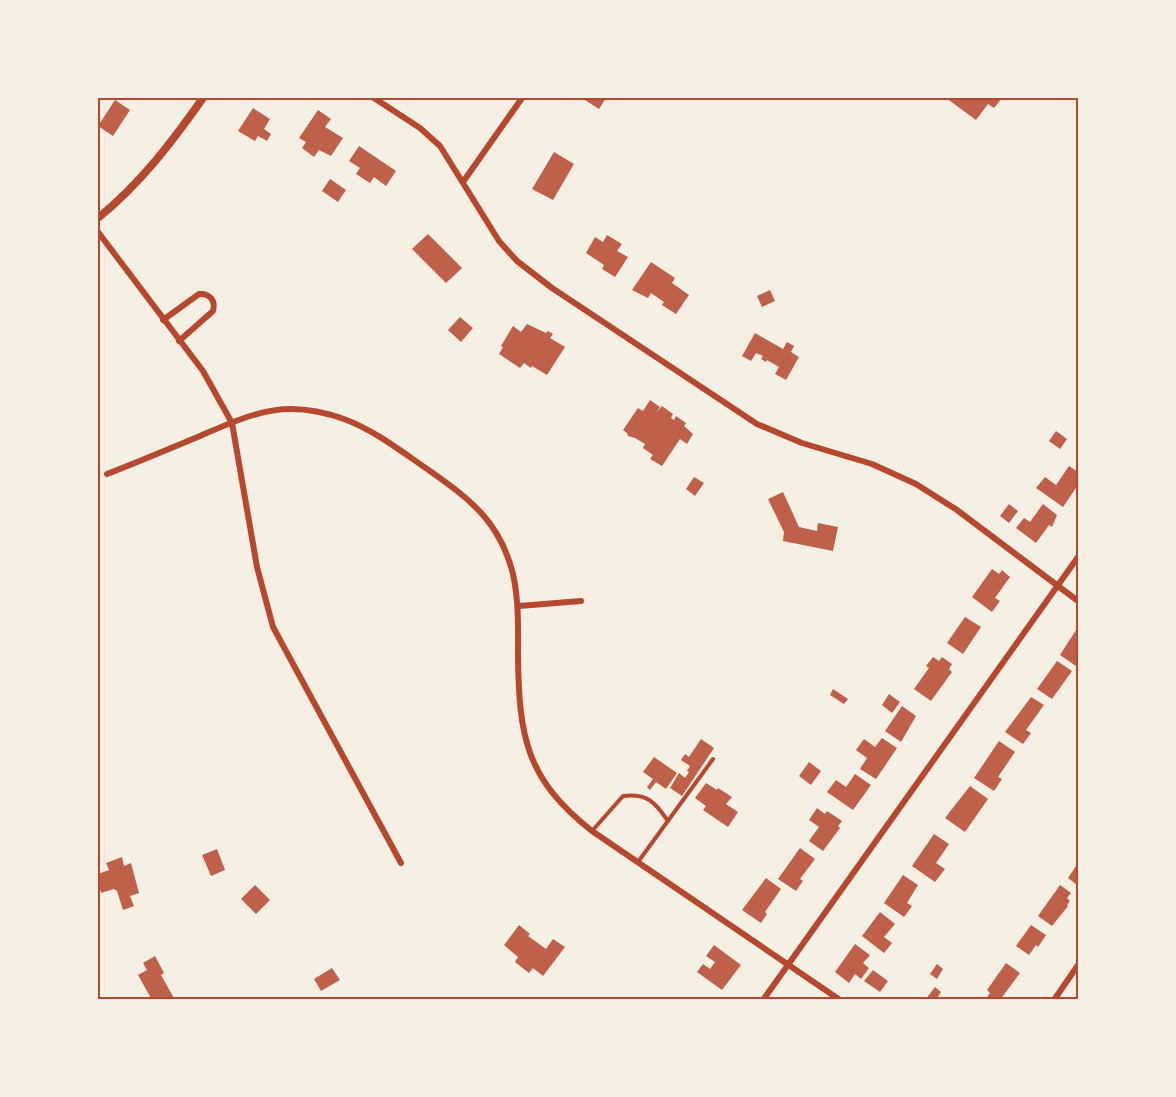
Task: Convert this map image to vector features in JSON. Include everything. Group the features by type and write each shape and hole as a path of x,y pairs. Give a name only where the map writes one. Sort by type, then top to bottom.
{"street":[{"path":"98,218 121,199 153,165 203,98"},
{"path":"374,98 427,134 440,147 504,247 517,261 552,288 758,424 802,443 872,464 916,484 957,510 1078,601"},
{"path":"463,182 522,98"},
{"path":"98,232 203,371 232,423 257,567 273,627 401,863"},
{"path":"163,320 199,294 203,293 211,297 214,304 213,311 180,341"},
{"path":"107,474 232,423 266,412 290,409 314,411 344,419 379,436 467,498 486,516 501,541 512,572 519,606 520,715 526,742 534,762 558,800 592,831 840,999"},
{"path":"763,999 1078,557"},
{"path":"519,606 581,601"},
{"path":"1054,999 1078,965"}],"lane":[{"path":"638,862 713,759"},
{"path":"592,831 623,796 630,795 646,798 659,808 668,821"}],"building":[{"path":"582,98 606,98 599,109"},
{"path":"946,98 1002,98 994,108 988,104 976,120"},
{"path":"115,100 130,110 113,136 98,126"},
{"path":"253,108 270,119 264,129 271,134 267,141 258,136 255,141 238,131"},
{"path":"318,110 331,119 325,127 343,138 331,156 319,150 314,157 302,148 306,142 299,138"},
{"path":"359,146 396,171 386,186 374,177 370,183 356,174 360,168 349,161"},
{"path":"554,152 574,164 553,200 532,189"},
{"path":"330,179 346,190 338,202 322,191"},
{"path":"428,234 462,268 446,283 412,249"},
{"path":"607,235 622,244 617,251 628,257 615,277 602,269 604,265 586,253 595,237 603,242"},
{"path":"651,262 675,278 672,283 689,295 676,314 662,305 664,302 651,293 648,298 632,290"},
{"path":"770,290 775,301 762,307 757,296"},
{"path":"460,317 473,328 461,342 448,330"},
{"path":"527,324 553,334 550,338 565,347 547,375 524,363 520,368 499,354 513,326 521,332"},
{"path":"755,333 783,349 787,342 794,346 791,352 799,357 786,380 775,374 779,367 761,359 763,356 756,353 751,361 742,356"},
{"path":"650,400 660,407 656,413 662,406 673,414 671,418 674,420 676,416 686,423 684,426 693,434 687,444 680,439 662,466 650,459 653,455 643,448 645,444 628,436 623,430 638,408 643,411"},
{"path":"1056,431 1067,439 1060,449 1049,441"},
{"path":"1069,466 1078,472 1078,485 1063,507 1036,488 1045,477 1056,485"},
{"path":"694,477 704,483 695,496 686,489"},
{"path":"783,492 799,527 817,531 818,523 838,527 833,551 783,541 784,532 768,499"},
{"path":"1009,504 1018,511 1009,523 1000,516"},
{"path":"1043,504 1057,515 1052,527 1049,525 1036,543 1016,528 1024,518 1030,522"},
{"path":"992,569 999,574 1002,570 1010,577 995,598 1000,601 992,612 972,597"},
{"path":"965,617 981,627 963,654 947,643"},
{"path":"1078,627 1078,662 1076,666 1060,655"},
{"path":"933,657 939,661 942,657 952,664 949,669 952,672 931,701 914,689 929,668 926,666"},
{"path":"1057,661 1072,671 1052,699 1037,689"},
{"path":"833,689 848,699 844,704 830,695"},
{"path":"889,694 900,702 892,713 882,705"},
{"path":"1031,697 1044,705 1026,730 1031,733 1023,744 1005,732"},
{"path":"902,706 916,716 901,742 885,731"},
{"path":"882,738 897,748 876,779 860,769 867,758 856,750 864,739 875,747"},
{"path":"701,739 714,748 682,796 670,788 679,773 685,778 689,772 687,771 690,766 681,760 685,754 689,757"},
{"path":"999,741 1015,752 998,777 1002,779 994,791 974,778"},
{"path":"654,757 677,773 666,789 656,782 650,790 647,787 653,779 643,772"},
{"path":"809,762 821,771 811,785 799,776"},
{"path":"855,774 871,785 853,810 827,792 836,780 846,787"},
{"path":"706,783 732,797 726,804 738,812 728,827 703,810 706,806 695,798"},
{"path":"970,786 988,799 965,832 945,818"},
{"path":"817,808 825,814 827,811 842,821 838,826 840,828 823,851 809,841 819,827 809,820"},
{"path":"934,834 949,844 936,863 945,869 935,882 912,866"},
{"path":"800,848 815,859 800,879 803,881 796,891 778,879"},
{"path":"217,849 225,870 211,876 202,855"},
{"path":"122,857 124,866 131,863 139,893 130,896 134,906 123,910 117,891 114,889 101,893 98,883 98,874 109,870 106,863"},
{"path":"1078,863 1078,882 1077,885 1068,878"},
{"path":"903,875 918,885 907,903 912,906 904,917 884,903"},
{"path":"766,878 781,889 765,912 767,914 761,923 742,910"},
{"path":"255,885 270,900 256,914 241,899"},
{"path":"1060,885 1071,893 1067,898 1070,901 1052,926 1038,916"},
{"path":"880,912 895,924 884,937 892,943 884,953 862,936"},
{"path":"519,925 530,934 528,936 546,949 553,939 565,947 543,976 533,968 529,973 515,962 518,957 504,945"},
{"path":"1031,925 1046,935 1029,955 1016,946"},
{"path":"855,944 870,955 863,963 869,968 861,979 855,974 849,983 835,972"},
{"path":"714,945 741,965 722,990 697,972 703,964 710,969 715,962 706,956"},
{"path":"155,956 164,973 161,975 175,1000 152,1000 138,975 147,970 143,963"},
{"path":"1006,963 1020,973 1000,1000 985,1000 990,993 987,990"},
{"path":"937,964 943,969 937,979 930,974"},
{"path":"332,968 340,980 321,991 314,979"},
{"path":"873,970 888,981 880,992 864,981"},
{"path":"935,987 941,992 936,1000 925,1000"}]}
